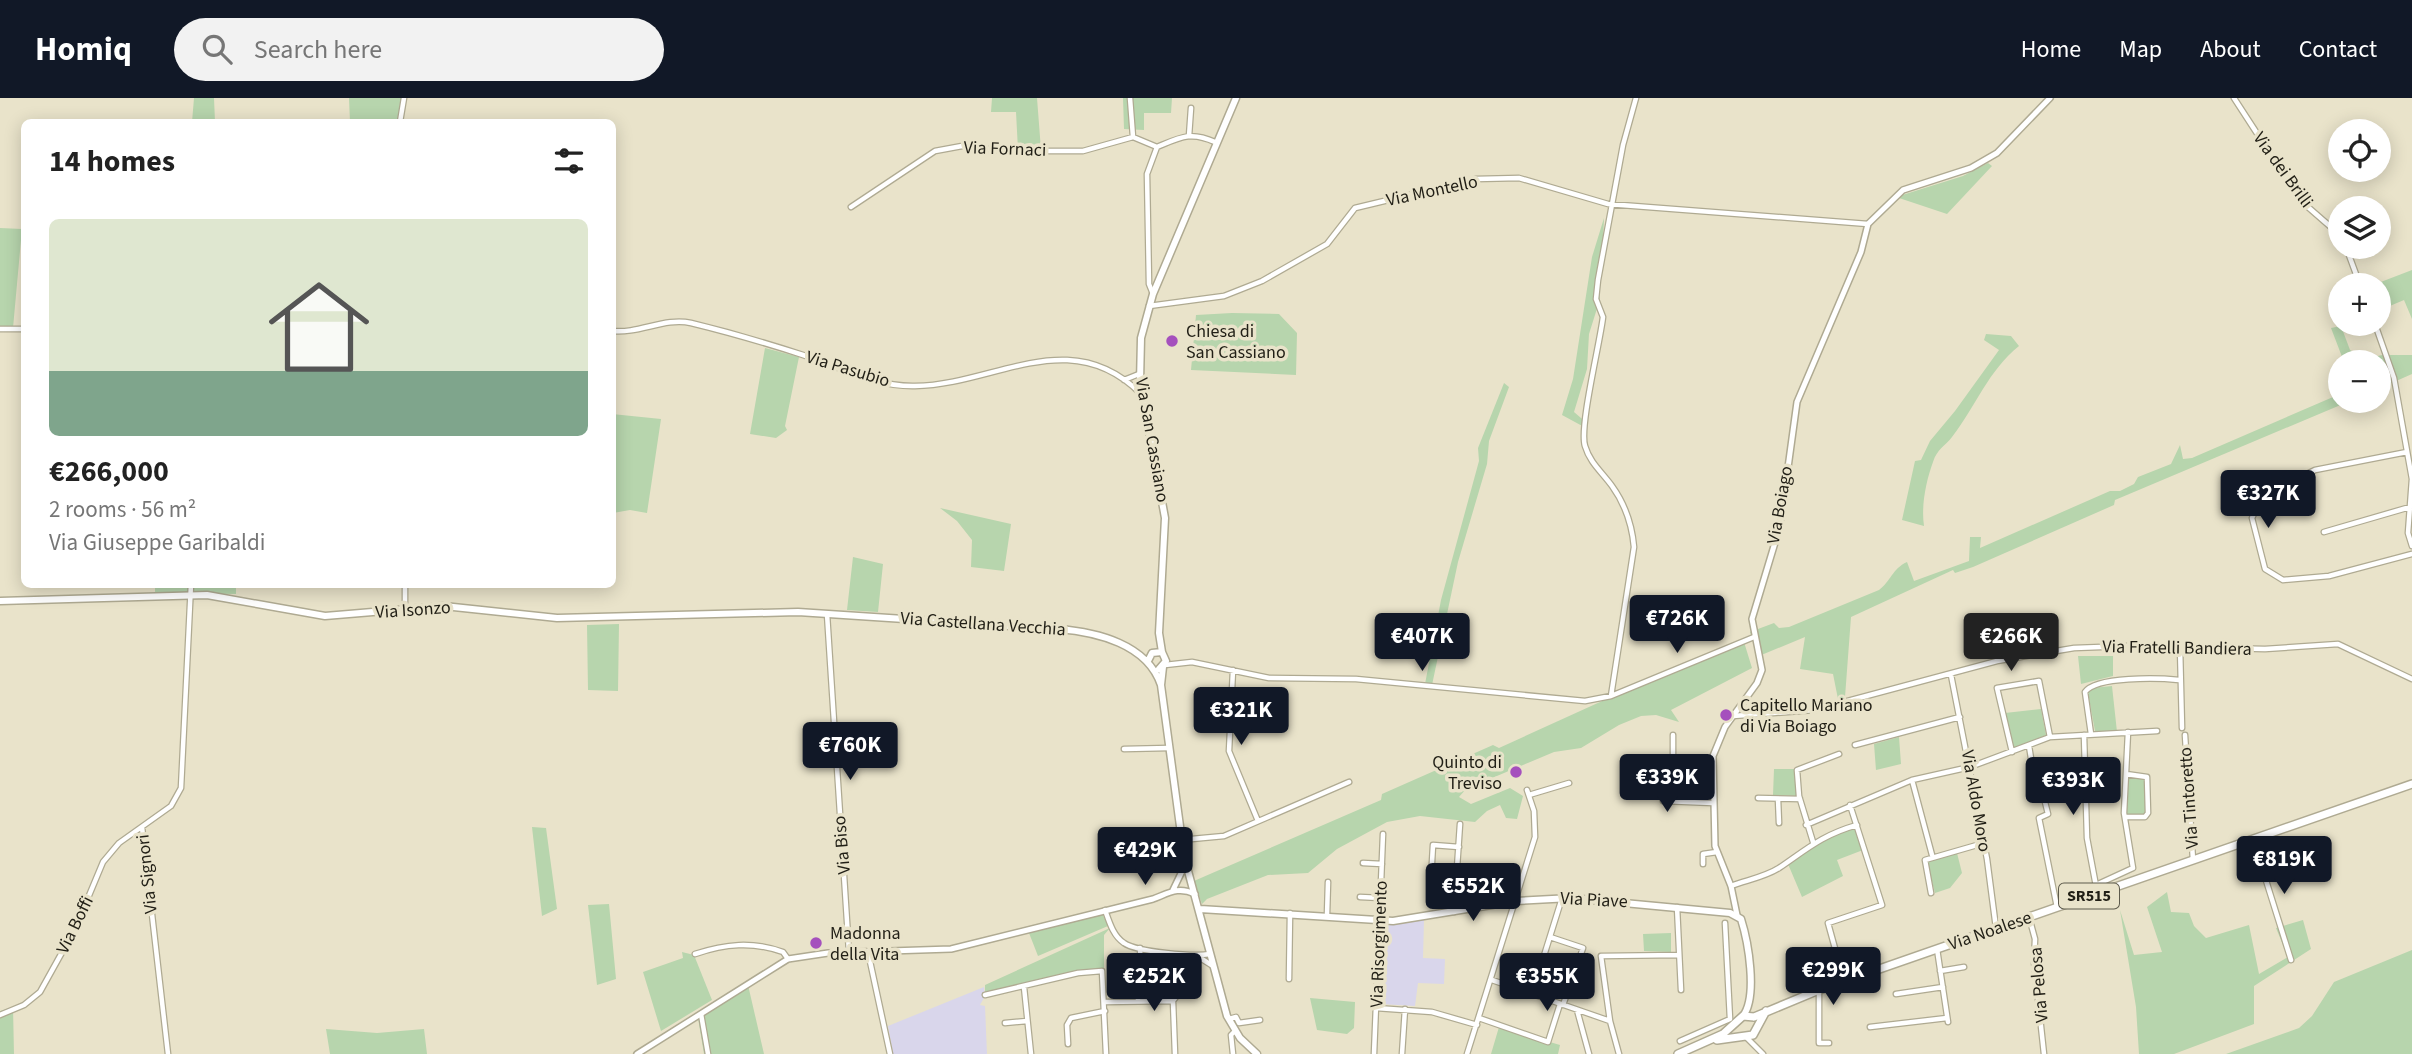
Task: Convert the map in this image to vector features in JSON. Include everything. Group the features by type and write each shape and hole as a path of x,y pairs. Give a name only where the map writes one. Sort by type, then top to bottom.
{"main road":[{"name":"Via San Cassiano","path":"1164,666 1159,633 1166,518 1139,374 1141,338 1153,295 1215,142 1236,98"},
{"name":"Via Isonzo","path":"0,601 191,595 234,597 325,615 454,607 569,618 827,613"},
{"name":"Via Castellana Vecchia","path":"827,613 1065,629 1100,637 1135,650 1163,654"},
{"name":"Via San Cassiano","path":"1148,661 1159,633"},
{"name":"Via Castellana Vecchia","path":"1135,650 1154,668"},
{"path":"1161,685 1164,666 1154,668 1161,685 1185,865 1200,909 1229,1019 1235,1031 1257,1054"},
{"name":"Via Noalese","path":"1756,1011 2058,907 2096,889 2193,860 2412,784"},
{"name":"Via Piave","path":"1200,909 1380,920 1454,912 1516,901 1563,898 1677,906 1737,915"},
{"name":"Via Boiago","path":"1737,915 1743,923 1756,1011 1743,1016"},
{"path":"1709,1041 1733,1021 1756,1011"},
{"path":"1756,1011 1758,1028"},
{"path":"1756,1011 1758,1028"},
{"path":"1733,1021 1744,1036"},
{"path":"1678,1054 1709,1041 1744,1036 1758,1028"}],"street":[{"path":"400,119 404,98"},
{"path":"1130,98 1133,137 1157,147 1189,135 1200,135 1215,142"},
{"path":"1611,696 1634,547 1624,508 1612,486 1591,463 1583,439 1603,317 1597,289 1612,205 1636,98"},
{"path":"1868,224 1903,190 1971,168 1997,153 2050,98"},
{"name":"Via dei Brilli","path":"2234,98 2301,201 2328,225"},
{"path":"1189,135 1191,108"},
{"name":"Via Fornaci","path":"850,206 935,151 962,146 1006,151 1083,150 1133,137"},
{"path":"1153,295 1149,284 1147,174 1157,147"},
{"name":"Via Montello","path":"1149,306 1224,296 1262,281 1327,244 1355,208 1476,179 1519,178 1612,205 1868,224"},
{"name":"Via Boiago","path":"1737,915 1731,886 1717,852 1713,764 1717,741 1757,683 1762,670 1763,660 1754,637 1754,605 1780,526 1797,402 1861,252 1868,224"},
{"name":"Via Pasubio","path":"616,331 644,330 667,322 688,322 803,355 870,380 896,385 915,386 956,381 1028,361 1051,360 1093,365 1123,380 1142,394"},
{"path":"0,329 21,329"},
{"path":"2379,336 2394,378 2412,479 2409,533 2412,546"},
{"path":"1123,380 1139,374"},
{"path":"2407,452 2315,470 2263,496 2252,518 2265,569 2283,580 2329,576 2412,554"},
{"path":"2324,532 2410,507"},
{"name":"Via Signori","path":"168,1054 142,826 171,806 181,788 191,588"},
{"path":"405,588 405,609"},
{"name":"Via Biso","path":"827,613 849,952"},
{"path":"1163,654 1182,662 1276,679 1356,678 1585,701 1611,696 1754,637"},
{"name":"Via Fratelli Bandiera","path":"1732,716 1814,710 1951,675 1997,660 2057,650 2180,647 2265,649 2338,644 2412,678"},
{"path":"2180,647 2182,728"},
{"path":"1164,666 1182,662"},
{"path":"1233,670 1228,751 1258,821"},
{"name":"Via Aldo Moro","path":"1951,675 1984,843 1996,928"},
{"path":"2128,732 2125,817 2132,869 2096,889 2087,838 2085,692 2089,687 2108,682 2179,680"},
{"path":"2012,752 1997,688 2039,681 2050,737"},
{"path":"1855,745 1960,717"},
{"path":"1807,825 1912,780 1970,767 2050,737 2157,730"},
{"path":"1673,734 1673,761 1713,764"},
{"name":"Via Tintoretto","path":"2185,735 2193,860"},
{"path":"2029,746 2035,783"},
{"path":"1124,749 1170,748"},
{"path":"1814,842 1800,799 1797,770 1839,754"},
{"path":"2125,817 2146,817 2148,813 2147,777 2126,774"},
{"path":"1663,779 1663,801 1713,803"},
{"path":"1912,780 1932,855"},
{"path":"1181,840 1216,838 1349,782"},
{"path":"1467,1054 1535,837 1534,811 1528,793 1569,783"},
{"path":"1758,798 1800,799"},
{"path":"2044,798 2048,814 2039,818 2058,907"},
{"path":"1777,799 1779,823"},
{"path":"1844,981 1828,922 1882,905 1850,805"},
{"path":"1454,912 1460,824"},
{"path":"1731,886 1778,868 1832,832 1857,825"},
{"name":"Via Boffi","path":"0,1015 24,1005 40,992 75,929 103,862 119,843 142,826"},
{"name":"Via Risorgimento","path":"1374,1054 1383,834"},
{"path":"2253,839 2291,960"},
{"path":"1931,893 1924,864 1932,855 1984,843"},
{"path":"1457,881 1431,879 1433,845 1459,847"},
{"path":"1703,864 1703,854 1717,852"},
{"path":"1363,863 1382,864"},
{"path":"1180,886 1185,865"},
{"path":"637,1054 788,959 849,952 920,952 969,945 1153,899 1191,882"},
{"path":"1327,915 1328,882"},
{"path":"1180,886 1195,894"},
{"path":"1360,897 1381,898"},
{"path":"1532,994 1563,898"},
{"path":"1677,906 1681,990"},
{"path":"1105,910 1118,937 1126,944 1196,955 1211,954"},
{"path":"1289,979 1290,913"},
{"name":"Via Pelosa","path":"2029,917 2035,939 2034,962 2044,1054"},
{"path":"1679,1041 1733,1021 1725,923"},
{"path":"1479,1018 1548,1042 1583,948 1550,937"},
{"path":"695,954 724,944 758,946 783,952 788,959"},
{"path":"1138,1000 1140,948"},
{"path":"1870,1027 1948,1020 1937,949"},
{"path":"868,952 889,1052"},
{"path":"1196,955 1214,966"},
{"path":"1619,1054 1610,1021 1601,956 1679,955"},
{"path":"1122,959 1122,976 1140,975"},
{"path":"1940,971 1964,967"},
{"path":"985,995 1078,973 1102,971 1107,1054"},
{"path":"1492,980 1610,1021"},
{"path":"1024,987 1031,1054"},
{"path":"1896,994 1943,987"},
{"path":"1819,990 1819,1042 1829,1043"},
{"path":"1175,1054 1173,1001 1179,993 1189,991"},
{"path":"1105,1002 1173,1001"},
{"path":"1376,1007 1432,1012 1477,1025"},
{"path":"1402,1054 1405,1009"},
{"path":"1577,1009 1589,1054"},
{"path":"1068,1044 1067,1025 1071,1018 1105,1011"},
{"path":"701,1013 708,1054"},
{"path":"1229,1019 1236,1017 1239,1023 1260,1020"},
{"path":"1005,1023 1027,1021"},
{"path":"1758,1028 1758,1048"},
{"path":"1233,1054 1230,1035 1235,1031"},
{"path":"1744,1036 1763,1054"}],"shaded area":[{"path":"1424,920 1423,958 1445,959 1444,984 1418,983 1415,1006 1380,1004 1385,925"},
{"path":"984,987 985,996 980,1005 985,1006 987,1054 893,1054 888,1026"}],"green space":[{"path":"194,98 214,98 215,119 192,119"},
{"path":"349,98 402,98 401,119 350,119"},
{"path":"992,98 1037,98 1041,150 1018,150 1016,112 991,112"},
{"path":"1123,98 1172,98 1171,113 1144,113 1144,130 1124,129"},
{"path":"1988,163 1992,166 1947,214 1896,197 1963,176"},
{"path":"1604,218 1603,243 1607,243 1598,287 1600,299 1589,334 1587,369 1574,412 1588,424 1586,428 1562,415 1573,379 1592,257"},
{"path":"0,228 21,229 13,328 0,327"},
{"path":"2412,270 2412,319 2404,300 2391,306 2391,278"},
{"path":"1279,314 1297,333 1296,375 1191,370 1196,315"},
{"path":"1986,334 2011,336 2019,346 1999,366 1935,458 1925,494 1924,526 1902,520 1915,461 1921,460 1930,441 1999,350 1984,340"},
{"path":"2334,336 2345,336 2350,350 2339,350"},
{"path":"765,348 799,357 785,426 787,430 776,438 750,434"},
{"path":"2391,355 2412,355 2412,374 2391,383"},
{"path":"1504,383 1509,387 1489,441 1487,464 1458,562 1432,685 1425,684 1441,600 1479,461 1478,448"},
{"path":"2328,399 2328,410 2115,500 2114,505 1973,567 1955,573 1953,570 1851,617 1845,697 1838,699 1833,674 1800,669 1805,637 1759,656 1750,632 1774,623 1779,628 1789,627 1879,590 1898,568 1907,562 1914,581 1969,561 1970,537 1981,537 1980,548 2110,491 2120,491 2134,484 2138,477 2171,464 2180,445 2183,459 2192,458"},
{"path":"616,414 661,419 647,513 630,510 616,512"},
{"path":"940,508 1011,524 1004,571 971,567 972,540 957,521"},
{"path":"853,557 883,564 878,612 847,610"},
{"path":"155,588 236,588 236,594 155,593"},
{"path":"619,624 618,691 588,690 587,625"},
{"path":"1744,642 1752,668 1671,710 1679,722 1656,715 1641,716 1619,725 1581,748 1554,752 1466,789 1459,797 1471,804 1510,788 1523,796 1517,819 1506,818 1500,805 1487,811 1475,822 1420,816 1387,822 1337,849 1308,873 1268,875 1207,899 1202,904 1194,881 1381,800 1382,794 1493,745 1499,748 1633,687"},
{"path":"2078,656 2113,656 2113,676 2081,684"},
{"path":"2112,686 2117,732 2095,731 2088,693 2092,688"},
{"path":"2041,709 2046,735 2013,749 2005,713"},
{"path":"1899,737 1901,764 1876,770 1874,744"},
{"path":"1774,769 1796,769 1798,796 1773,795"},
{"path":"2127,775 2145,777 2145,816 2126,816"},
{"path":"532,827 546,828 557,909 542,916"},
{"path":"1855,827 1863,850 1837,860 1843,876 1802,897 1788,864 1831,835"},
{"path":"1957,853 1962,873 1950,888 1935,893 1926,859"},
{"path":"2167,892 2171,912 2189,913 2194,926 2206,938 2249,925 2259,974 2288,957 2276,928 2303,920 2311,949 2254,986 2254,1024 2174,1054 2139,1054 2136,1007 2120,910 2134,955 2162,952 2147,907"},
{"path":"609,904 616,979 597,985 588,905"},
{"path":"1102,913 1108,926 1038,956 1029,933"},
{"path":"1110,928 1104,935 1104,970 1076,971 985,994 985,985"},
{"path":"1671,933 1671,952 1644,951 1643,934"},
{"path":"2412,950 2412,1054 2226,1054 2299,1028 2312,1016 2334,982"},
{"path":"682,952 694,955 712,1000 661,1031 643,972 683,958"},
{"path":"748,985 764,1054 704,1054 698,1018"},
{"path":"1310,998 1355,1002 1354,1028 1347,1034 1317,1030"},
{"path":"13,1007 14,1054 0,1054 0,1011"},
{"path":"1499,1027 1560,1045 1558,1054 1491,1054"},
{"path":"326,1029 377,1033 424,1029 427,1054 330,1054"}],"place":[{"name":"Chiesa di San Cassiano","path":"1172,341"},
{"name":"Capitello Mariano di Via Boiago","path":"1726,715"},
{"name":"Quinto di Treviso","path":"1516,772"},
{"name":"Madonna della Vita","path":"816,943"}]}
